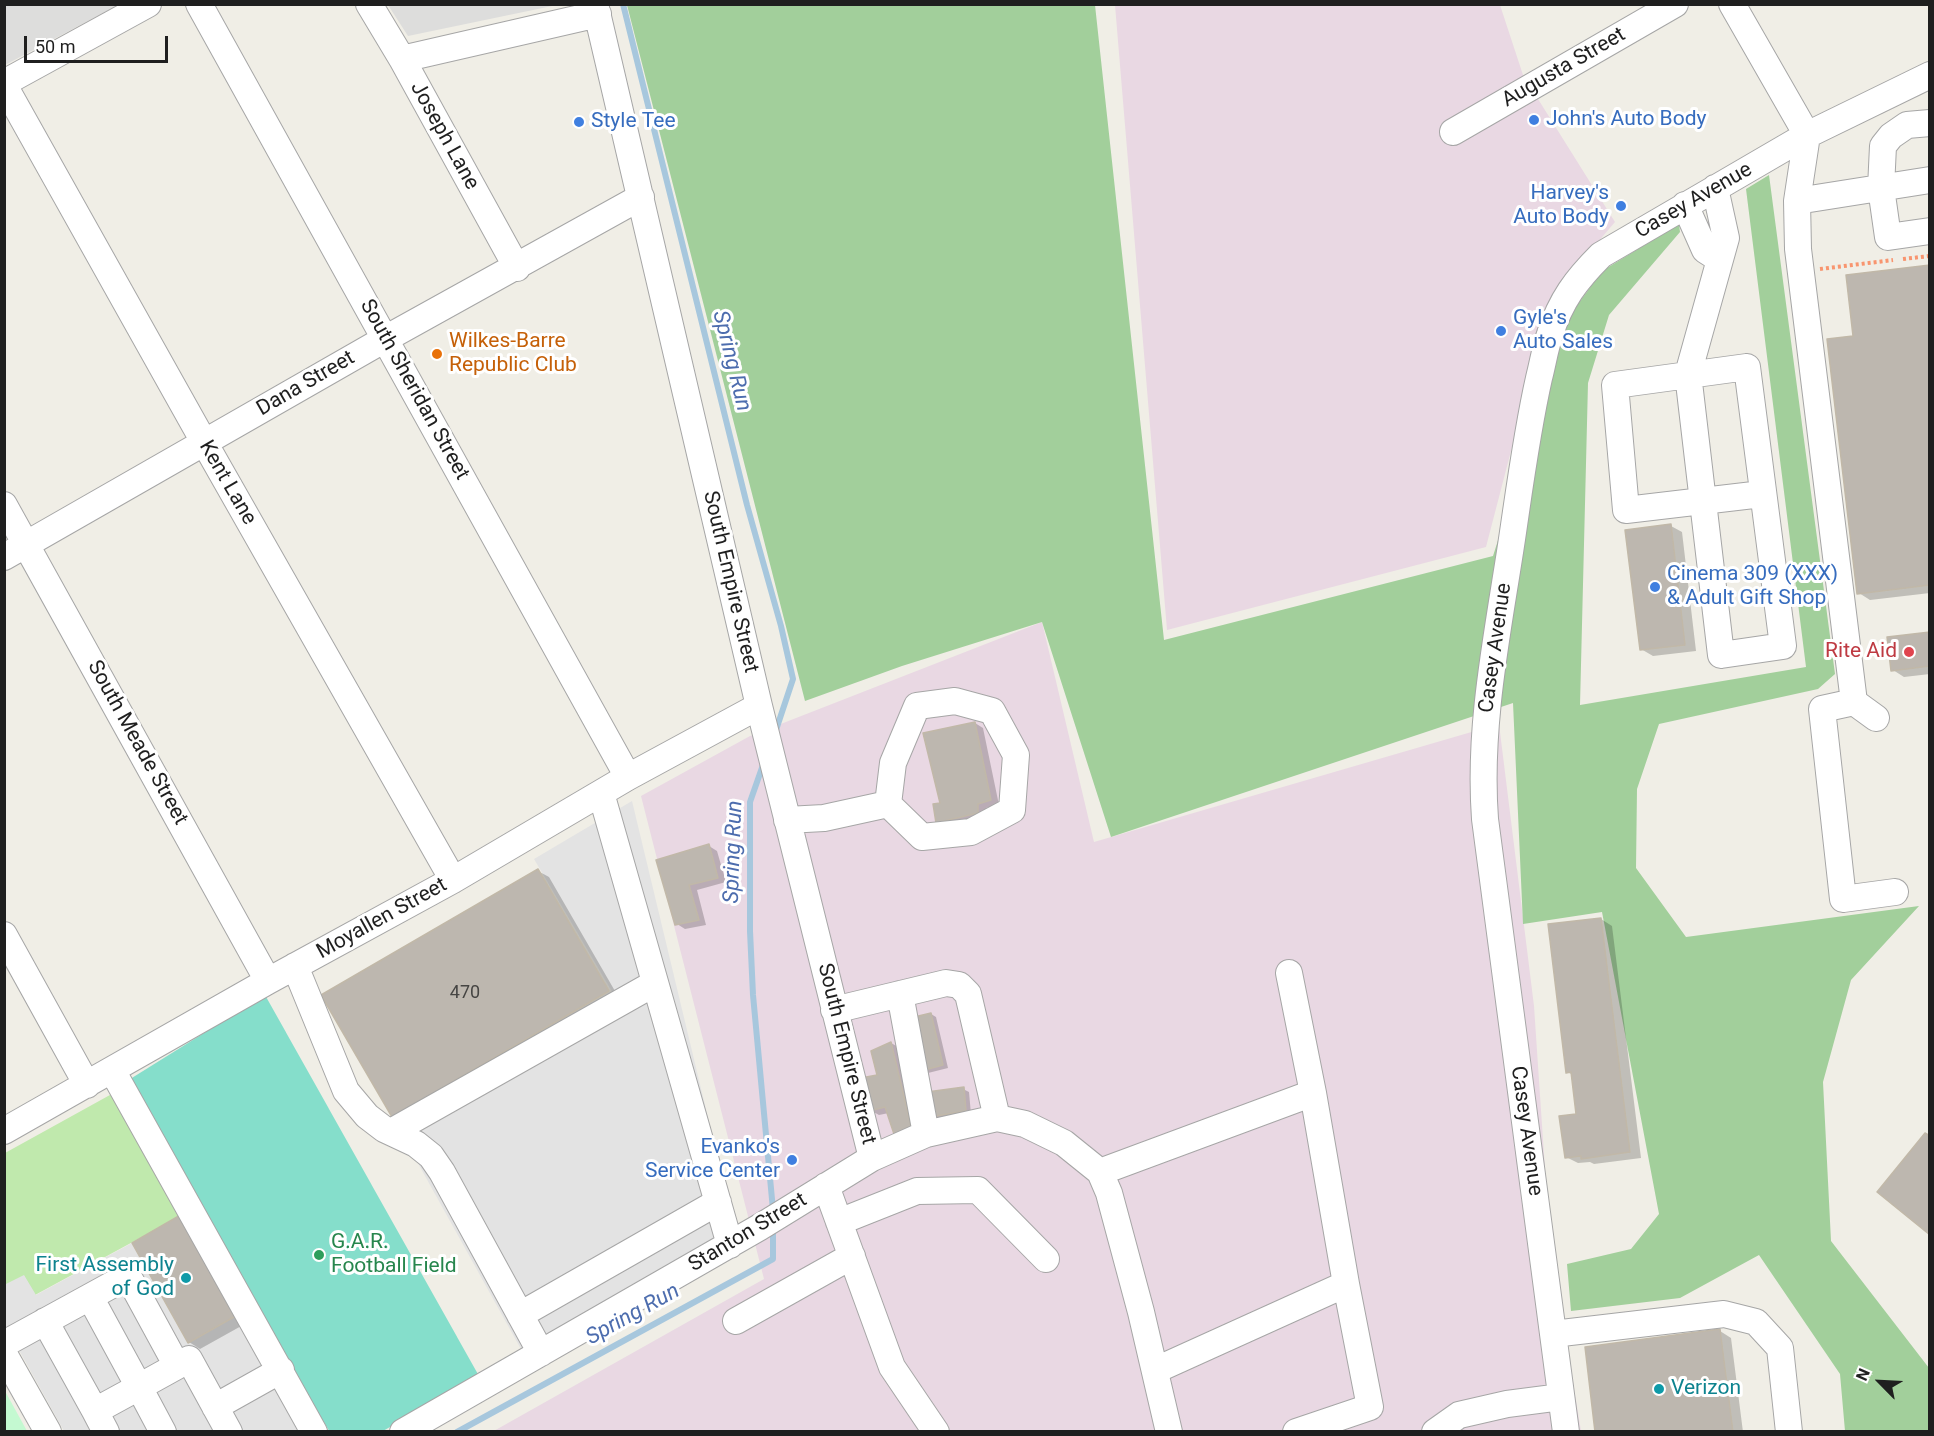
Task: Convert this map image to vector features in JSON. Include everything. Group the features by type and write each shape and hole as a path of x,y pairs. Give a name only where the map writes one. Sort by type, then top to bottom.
{"street":[{"path":"4,84 148,4"},
{"name":"South Sheridan Street","path":"199,4 628,777"},
{"name":"Joseph Lane","path":"369,4 402,59 517,268"},
{"name":"Augusta Street","path":"1454,132 1675,4"},
{"path":"1732,4 1807,135 1797,201 1798,249 1854,702 1876,718"},
{"path":"402,59 596,9"},
{"name":"South Empire Street","path":"596,9 759,706 872,1158"},
{"name":"Casey Avenue","path":"1566,1431 1485,819 1483,753 1487,703 1527,439 1550,334 1563,303 1579,277 1601,255 1807,135 1929,75"},
{"name":"Kent Lane","path":"4,84 453,880"},
{"path":"1929,123 1907,125 1891,136 1883,146 1881,188 1888,237 1929,231"},
{"path":"1797,201 1929,180"},
{"path":"1715,188 1726,238 1688,374 1704,500 1721,656 1783,646 1747,367 1688,374 1615,385 1626,510 1704,500 1762,494"},
{"name":"Dana Street","path":"4,557 386,339 641,197"},
{"path":"1685,206 1705,249 1719,259"},
{"name":"South Meade Street","path":"4,505 268,981"},
{"path":"955,701 992,711 1016,755 1012,810 971,832 922,837 888,804 893,764 918,705 955,701"},
{"path":"1854,702 1822,709 1844,899 1896,892"},
{"name":"Moyallen Street","path":"4,1131 268,981 453,880 628,777 759,706"},
{"path":"601,793 730,1245"},
{"path":"787,820 824,818 888,804"},
{"path":"4,935 87,1085"},
{"path":"295,966 346,1091 367,1116 391,1132 416,1144 437,1164 541,1353"},
{"path":"1289,973 1370,1407 1296,1431"},
{"path":"391,1132 655,982"},
{"path":"834,1010 946,983 959,985 968,994 997,1118 1025,1124 1064,1143 1100,1172 1109,1193 1156,1370 1169,1431"},
{"path":"900,994 926,1134"},
{"path":"112,1070 314,1431"},
{"path":"1100,1172 1313,1093"},
{"name":"Stanton Street","path":"403,1431 730,1245 872,1158 926,1134 997,1118"},
{"path":"826,1186 892,1367 936,1431"},
{"path":"839,1222 917,1191 978,1190 1046,1259"},
{"path":"520,1315 718,1202"},
{"path":"736,1321 852,1256"},
{"path":"4,1344 128,1276 177,1366"},
{"path":"1156,1370 1346,1284"},
{"path":"90,1296 163,1431"},
{"path":"1553,1334 1724,1314 1756,1322 1780,1348 1789,1431"},
{"path":"45,1321 101,1421 139,1387 189,1359 228,1431"},
{"path":"4,1354 48,1431"},
{"path":"215,1407 281,1370"},
{"path":"1435,1431 1507,1404 1561,1396"}],"path":[{"path":"1820,269 1929,256"}],"shaded area":[{"path":"5,4 118,4 118,5 5,65"},
{"path":"388,5 557,5 408,36"},
{"path":"1115,5 1500,5 1523,75 1615,222 1551,297 1486,547 1167,630"},
{"path":"1042,622 1094,842 1499,724 1534,1006 1550,1244 1581,1431 492,1432 764,1279 641,796 750,736"},
{"path":"632,801 735,1230 522,1351 394,1120 614,995 534,859"},
{"name":"G.A.R. Football Field","path":"265,995 479,1376 383,1431 329,1431 127,1081"},
{"path":"132,1243 188,1343 255,1304 329,1431 64,1431 5,1325 4,1285 24,1275 36,1295"}],"green space":[{"path":"627,5 1095,5 1164,640 1493,556 1570,315 1602,271 1679,224 1680,232 1609,315 1588,383 1580,705 1806,667 1746,189 1769,175 1835,674 1818,689 1659,724 1637,789 1636,868 1686,937 1919,906 1851,980 1823,1082 1831,1241 1929,1368 1929,1431 1845,1431 1840,1374 1759,1255 1680,1298 1571,1311 1567,1264 1631,1249 1659,1214 1602,912 1523,924 1513,703 1111,837 1042,622 902,666 805,701"},
{"path":"128,1085 199,1206 35,1295 24,1276 5,1285 5,1153"},
{"path":"5,1391 27,1431 5,1431"}],"building":[{"path":"1930,265 1930,585 1857,594 1827,339 1853,336 1846,275"},
{"name":"Cinema 309 (XXX) & Adult Gift Shop","path":"1671,524 1685,645 1640,650 1625,530"},
{"name":"Rite Aid","path":"1930,632 1930,666 1891,671 1887,637"},
{"path":"975,722 991,800 978,804 978,813 936,823 933,804 940,803 923,733"},
{"path":"709,844 718,878 689,885 699,920 675,925 656,860"},
{"path":"538,869 609,991 392,1117 321,995"},
{"path":"1601,918 1630,1152 1581,1159 1581,1156 1565,1158 1559,1116 1576,1114 1571,1072 1566,1073 1548,924"},
{"path":"931,1013 943,1065 921,1071 910,1018"},
{"path":"891,1042 912,1130 894,1134 885,1107 869,1111 861,1078 877,1075 871,1051"},
{"path":"964,1087 966,1111 930,1117 927,1092"},
{"path":"1925,1133 1930,1136 1930,1235 1877,1192"},
{"name":"First Assembly of God","path":"184,1213 241,1313 188,1343 132,1243"},
{"name":"Verizon","path":"1720,1329 1733,1432 1595,1432 1585,1347"}],"waterway":[{"name":"Spring Run","path":"623,4 747,505 781,626 793,679 775,733"},
{"name":"Spring Run","path":"764,762 750,802 750,931 753,995 773,1210"},
{"name":"Spring Run","path":"457,1432 773,1259 773,1227"}],"place":[{"name":"John's Auto Body","path":"1534,120"},
{"name":"Style Tee","path":"579,122"},
{"name":"Harvey's Auto Body","path":"1621,206"},
{"name":"Gyle's Auto Sales","path":"1501,331"},
{"name":"Wilkes-Barre Republic Club","path":"437,354"},
{"name":"Cinema 309 (XXX) & Adult Gift Shop","path":"1655,587"},
{"name":"Rite Aid","path":"1909,652"},
{"name":"Evanko's Service Center","path":"792,1160"},
{"name":"G.A.R. Football Field","path":"319,1255"},
{"name":"First Assembly of God","path":"186,1278"},
{"name":"Verizon","path":"1659,1389"}]}
